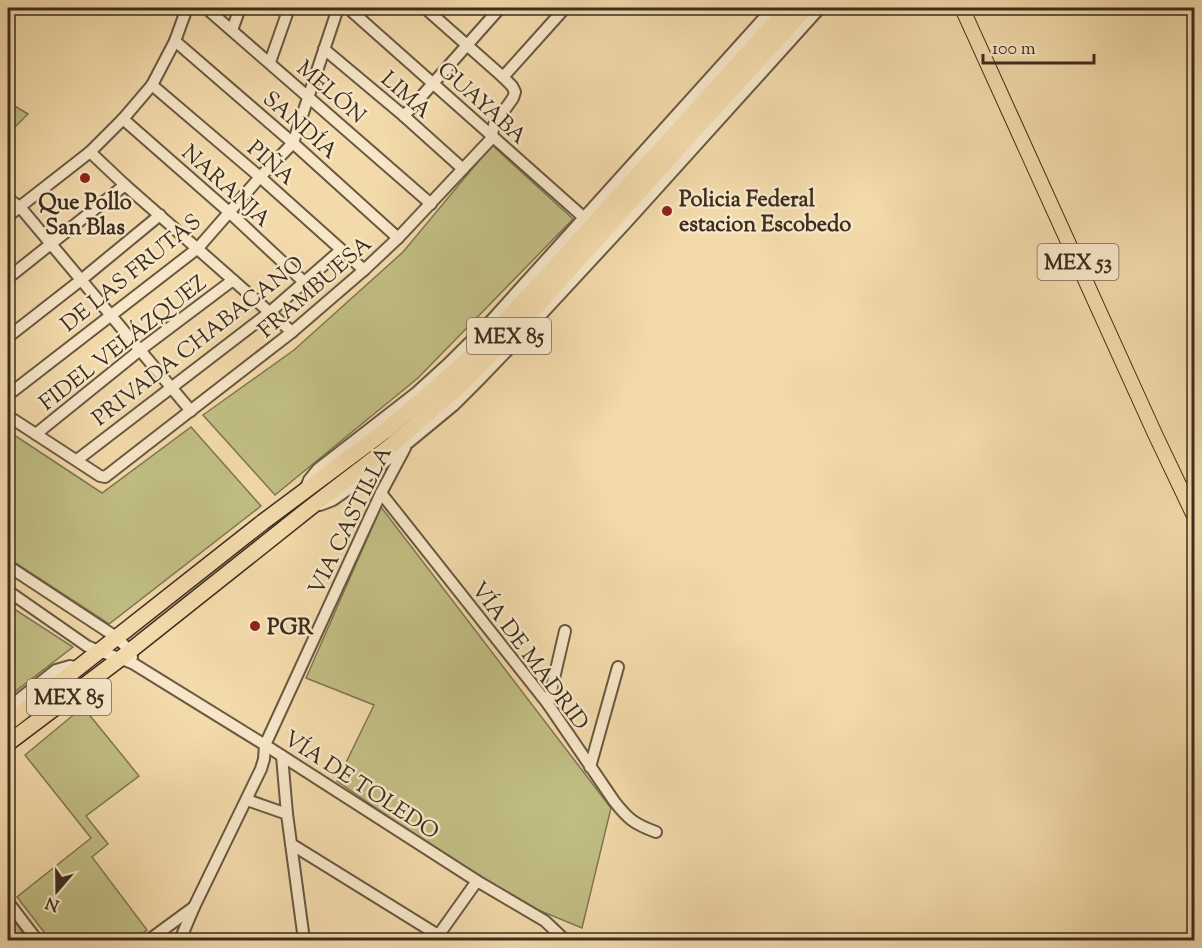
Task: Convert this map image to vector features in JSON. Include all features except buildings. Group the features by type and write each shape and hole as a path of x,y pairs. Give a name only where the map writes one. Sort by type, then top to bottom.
{"highway":[{"name":"MEX 85","path":"8,743 128,657 311,507 392,445 458,387 536,308 788,8"},
{"name":"MEX 85","path":"8,723 263,522 385,431 448,378 483,345 588,221 680,137 807,8"}],"main road":[{"name":"MEX 53","path":"962,8 1194,516"}],"street":[{"path":"8,216 90,152 123,119 152,85 176,41 187,8"},
{"name":"MELÓN","path":"206,8 431,204"},
{"path":"232,30 240,8"},
{"path":"270,62 289,8"},
{"name":"DE LAS FRUTAS","path":"8,395 198,248 293,143 338,8"},
{"name":"GUAYABA","path":"348,8 588,221"},
{"path":"404,116 500,8"},
{"path":"432,10 502,77 565,8"},
{"path":"588,221 771,8"},
{"path":"311,507 333,500 374,471 454,405 627,223 820,8"},
{"name":"SANDÍA","path":"176,41 398,238"},
{"name":"LIMA","path":"324,49 463,169"},
{"name":"FRAMBUESA","path":"77,460 104,477 108,476 292,332 364,270 431,204 492,136 494,125 515,92 502,77"},
{"name":"PIÑA","path":"152,85 364,270"},
{"name":"NARANJA","path":"123,119 229,212 304,282"},
{"path":"90,152 292,332"},
{"path":"8,278 125,185"},
{"path":"8,199 20,207 191,411"},
{"path":"8,337 160,215"},
{"name":"PRIVADA CHABACANO","path":"77,460 270,312 341,250"},
{"name":"FIDEL VELÁZQUEZ","path":"36,434 140,350 233,280"},
{"path":"8,416 77,460"},
{"name":"VIA CASTILLA","path":"180,940 261,769 265,745 381,493 407,443"},
{"name":"VÍA DE MADRID","path":"381,493 548,704 625,814 639,826 656,832"},
{"path":"8,566 116,637 128,657"},
{"path":"8,591 98,651 128,657"},
{"path":"548,704 565,631"},
{"name":"VÍA DE TOLEDO","path":"128,657 477,881 544,921 565,940"},
{"path":"8,708 56,670 65,667 79,668"},
{"path":"590,767 618,667"},
{"path":"282,756 287,814 304,940"},
{"path":"247,800 287,814"},
{"path":"291,844 440,939 477,881"},
{"path":"8,902 37,940"},
{"path":"149,940 194,907"}],"shaded area":[{"path":"8,102 28,114 8,134"},
{"path":"492,145 573,219 418,378 275,495 203,415 294,350 403,252"},
{"path":"191,427 261,506 109,624 8,558 8,431 102,493"},
{"path":"381,507 611,808 582,928 502,895 337,781 374,705 306,678"},
{"path":"8,605 73,647 8,697"},
{"path":"83,707 139,776 86,816 108,844 92,857 147,930 133,940 50,940 17,897 91,838 25,755"},
{"path":"8,912 28,940 8,940"}],"place":[{"name":"Que Pollo San Blas","path":"85,178"},
{"name":"Policia Federal estacion Escobedo","path":"667,211"},
{"name":"PGR","path":"255,626"}]}
